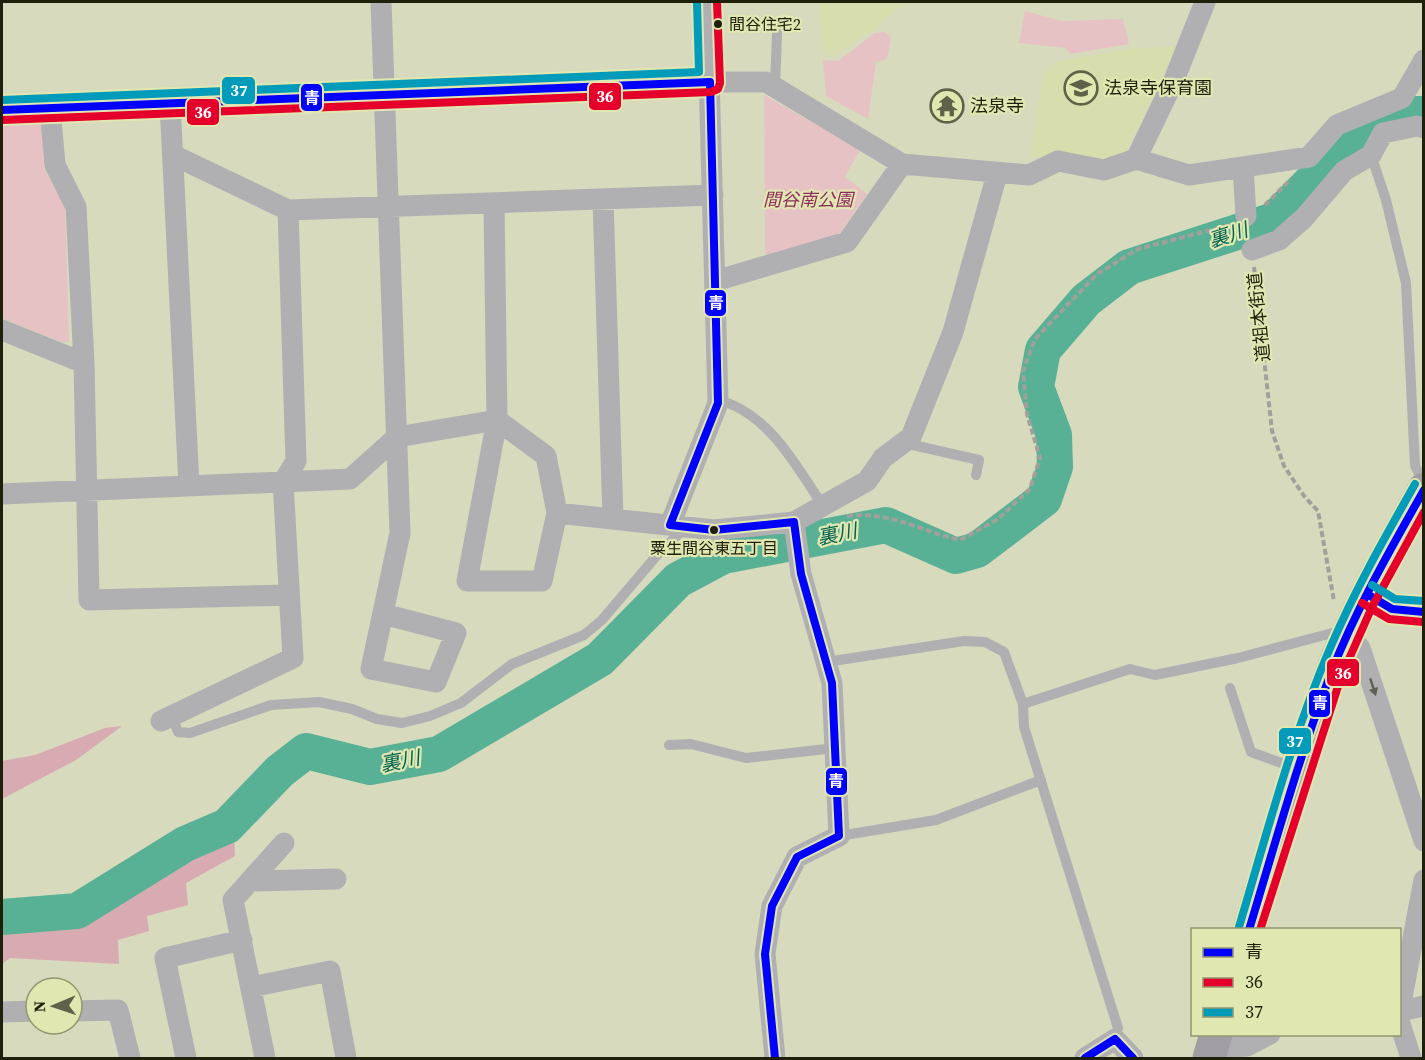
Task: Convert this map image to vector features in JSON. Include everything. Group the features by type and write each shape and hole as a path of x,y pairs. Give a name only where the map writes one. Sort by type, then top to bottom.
{"main road":[{"path":"1250,928 1298,769 1344,634 1424,489"}],"street":[{"path":"381,2 400,533 383,614"},
{"path":"678,526 718,400 707,2"},
{"path":"1136,159 1174,80 1205,2"},
{"path":"2,110 710,82 766,82 902,164 1029,175 1058,160 1104,170 1136,159 1189,175 1309,157 1337,125 1402,98 1424,60"},
{"path":"170,103 189,486"},
{"path":"50,108 55,165 76,207 84,363 89,600 290,595"},
{"path":"1365,112 1383,133"},
{"path":"1252,250 1279,240 1304,218 1344,171 1371,155 1383,133 1417,126 1424,128"},
{"path":"173,155 288,210 713,195"},
{"path":"715,281 847,242 902,164"},
{"path":"1243,167 1246,216"},
{"path":"557,513 714,530 794,522 830,511 867,481 884,458 911,437 953,332 997,174"},
{"path":"603,199 613,519"},
{"path":"2,494 350,479 396,437 497,420 546,456 557,513 542,581 467,581 497,420 494,203"},
{"path":"166,718 293,658 282,482 296,461 288,210"},
{"path":"2,330 84,363"},
{"path":"775,1059 765,954 772,906 797,856 839,836 832,682 801,574 794,522"},
{"path":"1367,594 1392,609 1424,612"},
{"path":"1344,634 1360,648 1424,841"},
{"path":"265,1059 233,900 284,843"},
{"path":"250,881 336,879"},
{"path":"1401,1005 1424,880"},
{"path":"186,1059 165,958 242,940"},
{"path":"251,987 330,971 346,1059"},
{"path":"1401,1010 1424,1006"},
{"path":"84,1011 118,1010 130,1059"},
{"path":"2,1012 24,1011"},
{"path":"1401,1027 1411,1059"},
{"path":"1212,1047 1247,1046 1268,1036"},
{"path":"1085,1059 1115,1039 1133,1059"}],"lane":[{"path":"775,88 777,33"},
{"path":"1371,155 1386,200 1406,283 1415,466 1424,483"},
{"path":"718,400 729,402 762,424 788,454 830,511"},
{"path":"903,443 979,460 976,476"},
{"path":"166,718 178,732 190,733 271,705 319,702 352,709 377,719 402,723 430,716 461,704 512,664 584,635 602,620 658,554 678,526"},
{"path":"1023,704 1130,669 1155,675 1344,634"},
{"path":"826,663 944,643 984,642 1004,652 1023,704 1024,726 1118,1028 1115,1039"},
{"path":"1230,688 1251,752 1298,769"},
{"path":"669,745 691,744 746,758 835,748"},
{"path":"839,836 936,820 1041,780"}],"path":[{"path":"830,511 870,514 901,520 940,536 960,540 998,519 1030,489 1041,458 1027,414 1023,371 1035,339 1096,274 1138,249 1226,227 1262,207 1288,184 1309,157"},
{"name":"道祖本街道","path":"1252,250 1272,432 1284,466 1318,512 1344,634"}],"shaded area":[{"path":"819,2 915,2 901,6 876,28 835,55 829,56 827,51 822,52"},
{"path":"1178,46 1125,152 1109,159 1030,157 1043,72 1058,61 1129,49"},
{"path":"122,726 76,760 2,799 2,761 35,755 105,728"},
{"path":"234,834 235,856 186,883 188,905 147,916 149,931 118,940 119,964 10,958 2,964 2,927 78,917 115,900 178,857"}],"green space":[{"path":"1025,11 1062,21 1123,19 1129,44 1070,54 1066,48 1019,43"},
{"path":"885,32 891,38 887,59 876,62 868,119 826,96 823,60 838,61 875,33"},
{"name":"間谷南公園","path":"764,95 860,150 845,177 867,194 839,234 774,258 765,253"},
{"path":"37,121 42,125 44,169 65,207 69,342 62,342 2,318 2,123"}],"waterway":[{"name":"裏川","path":"2,917 77,911 185,844 227,826 280,771 306,751 370,767 439,754 600,659 678,580 723,556 886,525 956,556 977,550 1044,499 1055,467 1054,435 1036,387 1043,350 1086,300 1129,267 1274,220 1365,127 1401,114 1424,114"}],"transit line":[{"name":"37","path":"2,100 699,72 697,2"},
{"name":"36","path":"2,120 711,92 718,89 720,83 717,2"},
{"name":"青","path":"2,110 710,82 718,403 670,525 714,530 794,522 801,574 832,683 839,836 797,857 772,906 765,954 775,1058"},
{"name":"37","path":"1239,927 1281,785 1317,680 1360,584 1415,484"},
{"name":"青","path":"1250,928 1298,769 1331,673 1362,603 1424,490"},
{"name":"36","path":"1261,928 1341,677 1372,607 1424,512"},
{"name":"37","path":"1372,585 1395,599 1424,601"},
{"name":"青","path":"1367,594 1392,609 1424,612"},
{"name":"36","path":"1362,603 1389,619 1423,622"},
{"name":"青","path":"1085,1058 1115,1039 1133,1058"}],"place":[{"name":"間谷住宅2","path":"718,24"},
{"name":"法泉寺保育園","path":"1081,88"},
{"name":"法泉寺","path":"947,106"},
{"name":"粟生間谷東五丁目","path":"714,530"}]}
